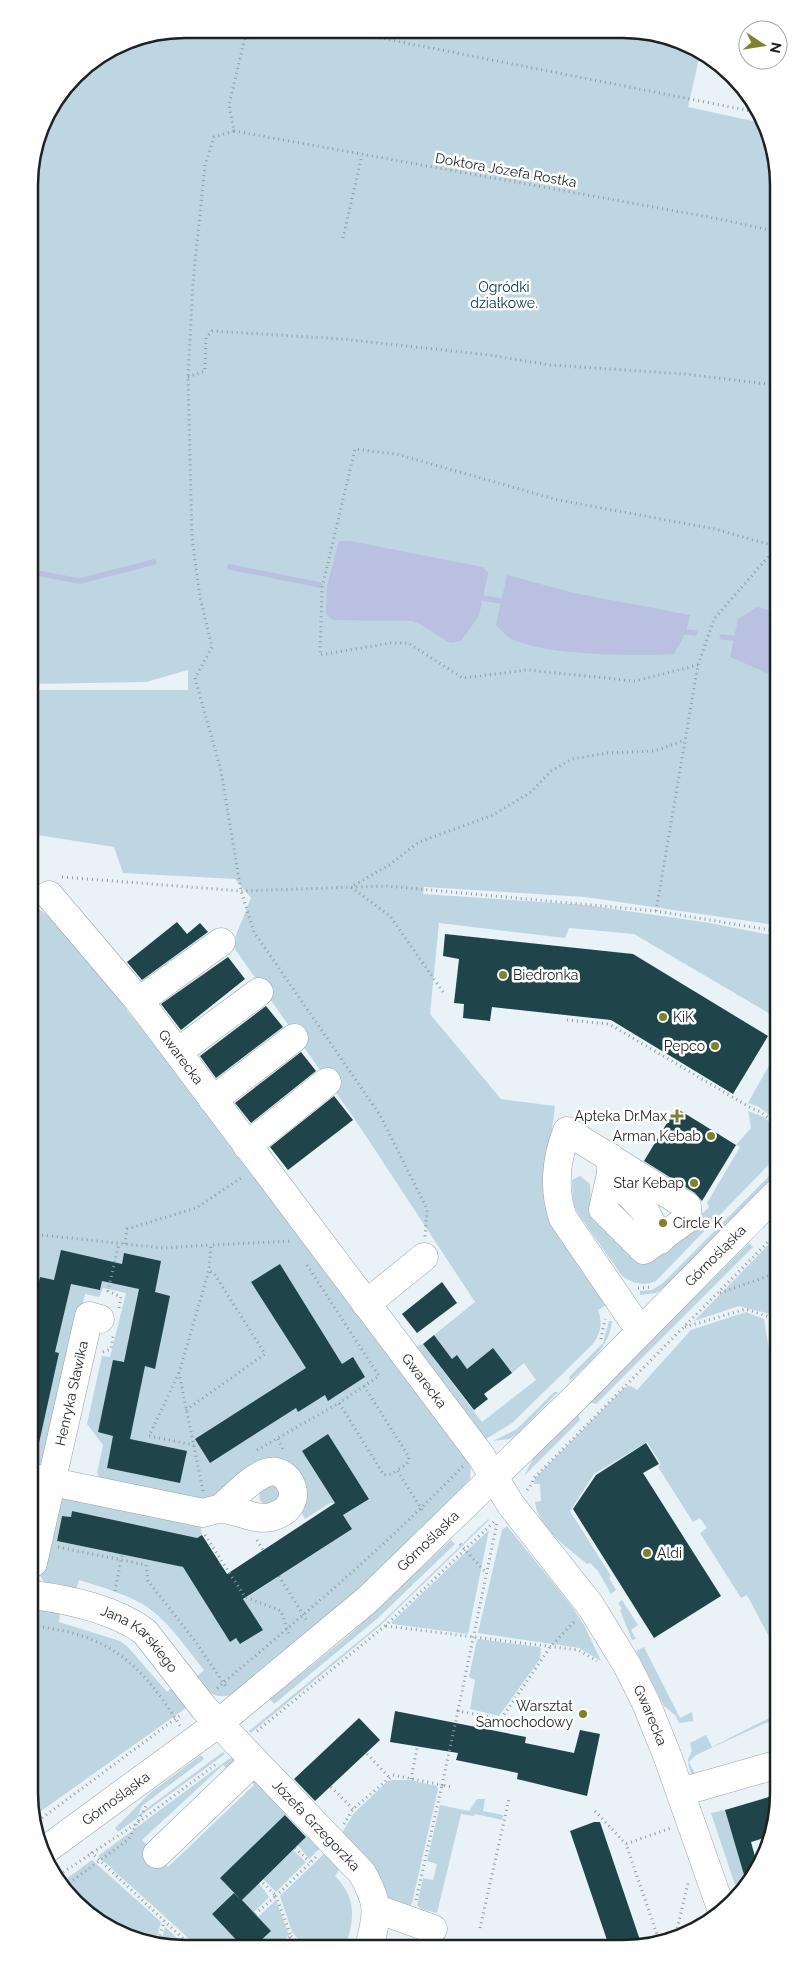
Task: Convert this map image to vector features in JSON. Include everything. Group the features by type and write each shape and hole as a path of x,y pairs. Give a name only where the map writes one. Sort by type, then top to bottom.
{"street":[{"name":"Gwarecka","path":"49,895 139,1001 178,1052 481,1456 511,1505 603,1624 627,1665 661,1740 720,1904"},
{"path":"139,1001 221,942"},
{"path":"178,1052 259,992"},
{"path":"213,1100 294,1038"},
{"path":"247,1146 327,1082"},
{"path":"610,1174 687,1206 687,1219 656,1242 645,1211 566,1131 560,1153 556,1184 558,1203 563,1218 632,1319 643,1330"},
{"name":"Górnośląska","path":"48,1848 220,1722 367,1600 643,1330 770,1200"},
{"path":"366,1304 424,1258"},
{"name":"Henryka Sławika","path":"38,1527 43,1480 89,1316 100,1319"},
{"path":"43,1480 203,1513 212,1504"},
{"path":"554,1560 568,1564 580,1574 611,1617 627,1665"},
{"name":"Jana Karskiego","path":"38,1596 100,1610 134,1624 145,1632 199,1701 220,1722"},
{"path":"603,1624 615,1663 642,1719 652,1733 661,1740"},
{"name":"Józefa Grzegorzka","path":"220,1722 246,1754 362,1873 371,1889 377,1910 371,1940"},
{"path":"157,1854 246,1754"},
{"path":"680,1792 770,1767"},
{"path":"377,1910 422,1925"}],"path":[{"path":"241,891 221,771 195,678 212,648 200,597 192,538 188,377 193,282 205,165 214,137 234,131 229,105 244,37"},
{"path":"376,37 751,111"},
{"name":"Doktora Józefa Rostka","path":"234,131 714,218 770,230"},
{"path":"343,238 362,155"},
{"path":"188,377 205,371 206,338 212,331 342,339 489,355 550,364 685,374 770,384"},
{"path":"698,665 635,681 527,670 463,678 408,643 390,643 320,655 322,588 356,450 396,454 558,500 715,529 770,546"},
{"path":"656,910 698,665 714,619 770,554"},
{"path":"351,887 389,865 419,842 493,815 531,792 551,771 572,759 606,753 655,751 685,740"},
{"path":"49,895 60,877 241,891 387,886 656,910 770,930"},
{"path":"351,887 390,916 443,992"},
{"path":"567,1020 609,1024 751,1108 761,1112 770,1119"},
{"path":"125,1244 127,1229 196,1208 224,1192 249,1173"},
{"path":"287,1234 297,1250"},
{"path":"38,1235 164,1248 292,1242"},
{"path":"511,1505 532,1484 533,1479 770,1240"},
{"path":"194,1445 149,1436 179,1373 208,1270 211,1245"},
{"path":"302,1258 379,1376 339,1403"},
{"path":"186,1410 265,1354 214,1275 208,1270"},
{"path":"717,1294 770,1275"},
{"path":"684,1327 746,1309 770,1317"},
{"path":"179,1373 194,1445 212,1504"},
{"path":"364,1386 409,1457 407,1464 398,1472 421,1510 427,1513"},
{"path":"40,1819 223,1682 303,1615 421,1510 465,1464"},
{"path":"62,1874 91,1852 246,1754 278,1715 385,1626 498,1519 442,1784 422,1925"},
{"path":"460,1544 464,1551 486,1573"},
{"path":"38,1553 49,1546 146,1565 148,1581 195,1641 227,1689"},
{"path":"115,1592 122,1555"},
{"path":"279,1576 308,1622"},
{"path":"458,1711 501,1719 551,1646 576,1620"},
{"path":"385,1626 578,1650 598,1662"},
{"path":"38,1627 57,1629 88,1638 122,1654 160,1694 180,1726"},
{"path":"273,1709 278,1715"},
{"path":"411,1779 417,1748"},
{"path":"367,1754 388,1777"},
{"path":"255,1914 333,1842 353,1809 388,1777 393,1775 451,1786"},
{"path":"331,1787 353,1809"},
{"path":"480,1928 510,1799"},
{"path":"595,1811 626,1844 657,1936"},
{"path":"626,1844 672,1827"},
{"path":"295,1848 310,1862"},
{"path":"91,1852 184,1940"},
{"path":"677,1929 689,1878"},
{"path":"262,1881 276,1896 291,1936 296,1940"},
{"path":"159,1937 164,1922"},
{"path":"287,1940 291,1936"}],"green space":[{"name":"Ogródki działkowe.","path":"184,37 624,37 653,40 671,45 699,59 688,107 756,122 766,146 769,165 770,924 585,897 424,887 423,894 586,905 710,923 770,935 770,1014 634,934 569,928 565,938 439,923 430,1014 501,1099 555,1106 546,1177 608,1304 598,1310 600,1327 593,1344 512,1423 486,1439 482,1438 414,1347 423,1344 482,1422 536,1380 524,1363 512,1373 493,1349 467,1369 457,1356 452,1359 434,1335 475,1302 356,1121 232,945 251,898 235,879 123,873 114,847 38,835 38,690 188,690 188,670 146,682 38,684 38,175 42,146 49,128 57,111 74,87 103,62 128,49 155,40"},
{"path":"38,909 57,924 100,974 346,1296 471,1465 470,1479 441,1512 341,1605 235,1693 217,1696 203,1688 195,1678 204,1670 169,1626 144,1605 120,1594 79,1580 75,1594 54,1588 45,1583 40,1574 59,1501 64,1497 200,1521 202,1535 195,1539 72,1511 71,1517 62,1516 57,1541 183,1567 230,1641 236,1638 241,1644 262,1630 243,1600 351,1529 343,1515 369,1498 328,1435 302,1451 335,1503 330,1503 305,1519 301,1506 300,1479 293,1464 209,1501 99,1477 97,1473 103,1445 87,1424 102,1356 110,1357 126,1293 103,1288 99,1297 85,1294 47,1459 38,1465"},
{"path":"770,1064 770,1116 759,1107 748,1103"},
{"path":"748,1111 764,1117 770,1122 770,1163 656,1281 647,1284 638,1283 622,1276 577,1212 573,1202 572,1180 580,1176 590,1184 591,1204 626,1251 648,1264 709,1207 707,1203 740,1147 736,1145 751,1128"},
{"path":"770,1175 770,1181 667,1285 656,1293 640,1295 640,1291 652,1290 663,1283"},
{"path":"749,1243 753,1247 596,1404 589,1402"},
{"path":"770,1243 770,1314 739,1306 694,1321"},
{"path":"746,1312 764,1319 770,1356 770,1639 747,1595 741,1598 700,1533 707,1528 700,1518 693,1522 658,1467 661,1464 647,1442 594,1474 570,1511 611,1576 609,1578 616,1590 611,1594 598,1571 555,1537 537,1511 535,1502 541,1501 540,1484 534,1484 535,1478 625,1387 631,1386 637,1390 691,1330"},
{"path":"609,1321 612,1321 603,1347 570,1381 569,1377 603,1343"},
{"path":"554,1392 558,1392 517,1434 509,1439 493,1441 517,1429"},
{"path":"578,1414 580,1420 524,1476 533,1459"},
{"path":"275,1481 284,1498 266,1506 260,1500 259,1492"},
{"path":"488,1519 381,1625 251,1733 249,1731 381,1623"},
{"path":"507,1526 571,1605 584,1625 601,1661 579,1648 478,1633 502,1530"},
{"path":"489,1530 468,1634 392,1624 392,1622"},
{"path":"451,1540 455,1544 378,1618 274,1704 270,1699 347,1637"},
{"path":"622,1600 638,1625 631,1630 636,1639 632,1640 620,1610 622,1609 618,1603"},
{"path":"38,1605 61,1607 59,1622 120,1641 127,1646 167,1692 178,1683 193,1703 39,1812"},
{"path":"477,1640 539,1647 541,1649 540,1659 499,1716 470,1709 475,1680 469,1677"},
{"path":"644,1647 680,1718 692,1712 693,1721 679,1723 676,1716 664,1706 636,1651"},
{"path":"770,1718 770,1721 696,1755 689,1762 698,1780 694,1780 689,1768 688,1759 692,1751 690,1743 706,1735 712,1747"},
{"path":"223,1752 225,1754 118,1832 115,1828 150,1793 201,1755 204,1759 142,1806 138,1815"},
{"path":"233,1756 238,1760 232,1774 223,1765 142,1840 168,1867 254,1785 246,1776 251,1774 323,1845 309,1859 298,1845 308,1835 287,1813 221,1878 234,1893 212,1914 236,1940 190,1940 98,1856"},
{"path":"410,1780 437,1786 438,1789 412,1903 407,1912 387,1904 339,1838 354,1813 388,1781"},
{"path":"477,1799 485,1799 483,1811 503,1815 502,1820 475,1814 474,1816 461,1814 437,1913 421,1909 417,1905 423,1878 433,1880 437,1864 427,1861 440,1805 469,1811"},
{"path":"725,1810 745,1876 736,1888 711,1813"},
{"path":"329,1849 343,1864 335,1876 347,1892 352,1908 351,1925 347,1940 299,1940 292,1932 280,1896"},
{"path":"293,1850 306,1862 276,1892 263,1879"},
{"path":"92,1860 161,1922 157,1937 137,1932 111,1920 80,1897 66,1879"},
{"path":"259,1883 269,1897 253,1913 242,1900"},
{"path":"276,1900 289,1935 284,1940 261,1940 271,1931 258,1917"},
{"path":"165,1927 179,1939 165,1938 162,1938"}],"shaded area":[{"path":"339,541 350,541 483,567 488,573 479,616 461,641 450,643 412,621 333,620 326,614 327,586"},
{"path":"507,575 574,593 690,615 686,632 674,654 590,654 525,644 510,638 496,625"},
{"path":"757,607 770,611 770,672 767,673 730,657 738,619"}],"building":[{"path":"177,922 187,934 200,923 208,932 142,980 127,962"},
{"path":"445,934 633,954 768,1036 733,1094 611,1020 492,1007 490,1021 463,1018 464,1004 454,1003 459,959 443,956"},
{"path":"228,957 245,979 181,1030 161,1004"},
{"path":"266,1006 283,1027 216,1078 200,1056"},
{"path":"301,1052 316,1071 251,1123 235,1103"},
{"path":"334,1096 353,1120 288,1170 270,1147"},
{"path":"676,1108 736,1145 702,1201 695,1193 644,1161"},
{"path":"61,1250 122,1264 124,1253 161,1261 155,1292 170,1296 155,1369 145,1366 130,1439 187,1451 180,1483 107,1468 113,1436 98,1432 113,1360 124,1362 139,1289 102,1281 100,1290 71,1284 55,1352 59,1353 38,1443 38,1286 40,1277 54,1280"},
{"path":"280,1264 342,1364 353,1357 365,1377 328,1401 325,1395 298,1412 296,1408 210,1463 195,1439 306,1368 251,1282"},
{"path":"442,1282 457,1303 417,1333 402,1314"},
{"path":"434,1335 452,1359 457,1355 467,1369 493,1348 512,1373 484,1394 488,1399 474,1410 423,1344"},
{"path":"328,1434 369,1499 343,1515 352,1529 243,1599 263,1630 240,1644 236,1638 230,1642 183,1567 57,1541 62,1516 71,1517 72,1511 197,1538 202,1535 227,1574 335,1503 302,1451"},
{"name":"Aldi","path":"646,1443 659,1464 643,1473 721,1596 654,1638 573,1509 596,1475"},
{"path":"395,1711 526,1737 525,1743 574,1753 580,1730 600,1734 587,1796 517,1779 518,1773 456,1760 458,1753 390,1742"},
{"path":"359,1718 380,1740 315,1801 294,1779"},
{"path":"770,1797 766,1831 763,1838 751,1842 755,1857 744,1876 725,1810"},
{"path":"285,1815 306,1837 242,1900 271,1931 261,1940 236,1940 212,1914 234,1893 241,1900 220,1878"},
{"path":"594,1822 600,1822 639,1938 607,1940 570,1831"}],"waterway":[{"path":"38,573 80,581 154,562"},
{"path":"230,567 320,585"},
{"path":"482,598 501,601"},
{"path":"686,632 695,633"},
{"path":"722,637 734,638"}],"place":[{"name":"Biedronka","path":"503,975"},
{"name":"KiK","path":"663,1017"},
{"name":"Pepco","path":"715,1046"},
{"name":"Apteka Dr.Max","path":"677,1116"},
{"name":"Arman Kebab","path":"711,1136"},
{"name":"Star Kebap","path":"694,1183"},
{"name":"Circle K","path":"663,1223"},
{"name":"Aldi","path":"647,1553"},
{"name":"Warsztat Samochodowy","path":"583,1714"}]}
